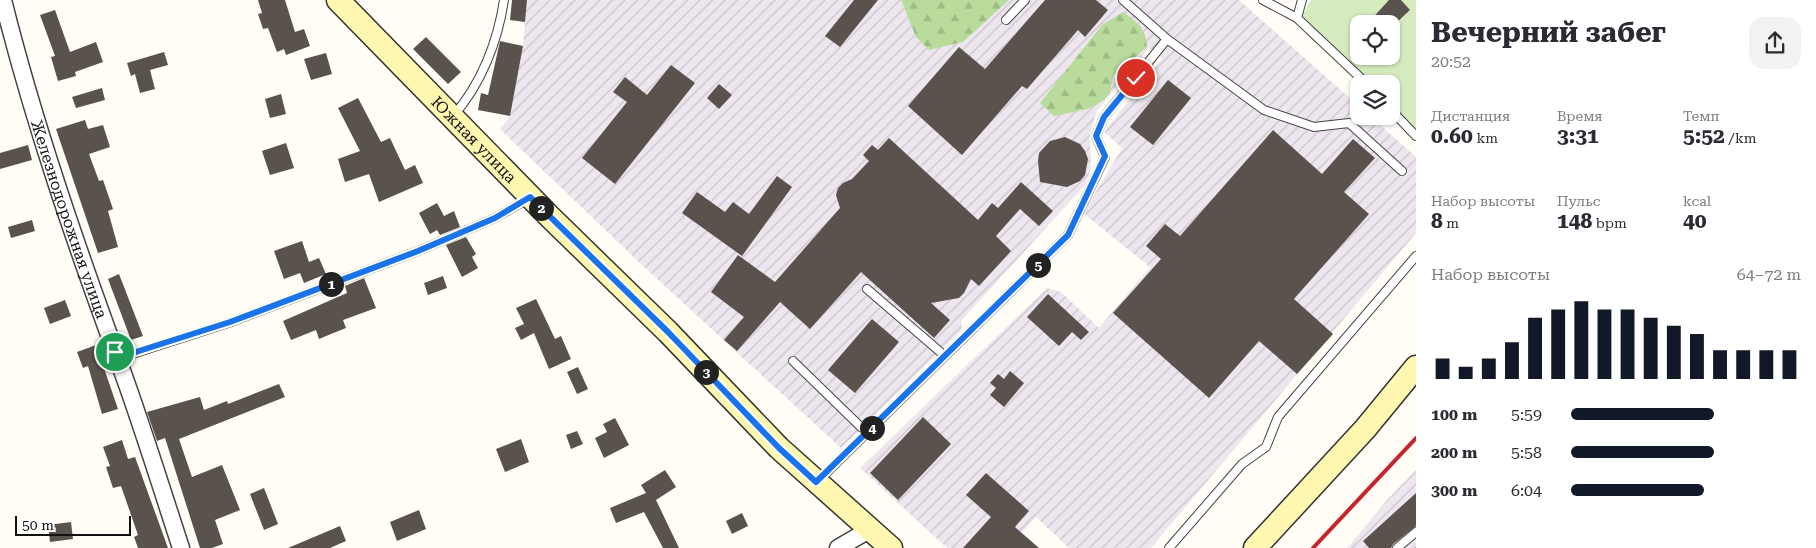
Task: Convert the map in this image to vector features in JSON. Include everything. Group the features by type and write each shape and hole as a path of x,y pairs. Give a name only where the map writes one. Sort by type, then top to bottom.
{"street":[{"name":"Железнодорожная улица","path":"3,0 24,83 73,235 181,548"},
{"name":"Южная улица","path":"338,0 530,197 668,332 779,448 891,548"},
{"path":"1255,548 1365,429 1416,367"},
{"path":"838,548 869,530"}],"lane":[{"path":"452,117 467,100 487,62 504,0"},
{"path":"1006,20 1025,0"},
{"path":"1123,0 1167,38 1264,110 1314,127 1349,122 1402,170"},
{"path":"1264,0 1297,18 1357,75"},
{"path":"1297,18 1302,0"},
{"path":"816,482 1068,235 1105,156 1096,136 1104,117 1167,38"},
{"path":"1400,119 1416,136"},
{"path":"117,358 230,322 418,251 495,218 530,197"},
{"path":"1169,548 1242,464 1266,447 1278,416 1416,256"},
{"path":"867,289 945,356"},
{"path":"793,361 867,433"},
{"path":"1397,548 1416,532"}],"shaded area":[{"path":"527,0 1239,0 1350,98 1350,125 1380,125 1416,157 1416,233 1151,548 1069,548 1036,517 1008,548 947,548 860,468 1047,288 1061,292 1099,328 1150,267 1083,213 1122,148 1104,132 1162,58 1149,48 1097,111 1090,133 1091,168 1085,185 961,321 962,330 841,448 642,265 500,129 510,116 523,46"},
{"path":"1416,470 1416,548 1347,548 1388,499"}],"green space":[{"path":"901,0 1009,0 963,42 929,50 916,37"},
{"path":"1311,0 1416,0 1416,133 1400,117 1400,75 1358,75 1301,17"},
{"path":"1123,12 1140,26 1147,41 1147,47 1113,76 1110,93 1104,100 1088,109 1054,116 1040,103 1102,25"}],"building":[{"path":"258,0 285,0 295,32 304,29 310,46 286,55 284,49 277,52 268,28 263,29 258,14 262,13"},
{"path":"512,0 527,0 525,22 510,20"},
{"path":"854,0 878,0 840,47 825,36"},
{"path":"1045,0 1096,0 1108,10 1085,37 1078,30 1027,89 1022,86 962,155 908,106 959,47 985,69"},
{"path":"1389,0 1401,0 1410,10 1400,19 1400,15 1375,15"},
{"path":"55,10 70,52 96,42 103,62 75,72 76,76 58,81 51,57 55,56 40,15"},
{"path":"426,37 461,72 448,84 413,49"},
{"path":"500,41 523,46 510,116 478,110 481,93 488,95"},
{"path":"164,52 168,65 150,70 155,89 140,93 135,74 131,76 127,63"},
{"path":"326,53 332,74 311,80 304,59"},
{"path":"671,65 695,83 615,184 582,158 627,102 613,92 625,77 647,95"},
{"path":"1168,80 1191,98 1153,145 1130,127"},
{"path":"719,84 732,95 719,109 707,98"},
{"path":"102,88 105,100 76,108 72,97"},
{"path":"281,94 286,114 270,118 265,99"},
{"path":"358,98 381,142 390,138 405,170 415,165 423,183 379,202 369,174 345,182 338,159 360,151 338,108"},
{"path":"85,120 88,129 103,125 110,147 89,154 99,181 103,180 113,209 108,211 118,247 98,253 56,129"},
{"path":"1273,130 1322,174 1353,139 1375,158 1344,192 1369,214 1294,299 1333,334 1297,374 1259,341 1209,398 1113,313 1161,259 1146,246 1165,224 1180,236"},
{"path":"1065,137 1080,144 1085,151 1088,159 1085,175 1080,181 1067,187 1040,182 1039,153 1050,141"},
{"path":"889,138 978,220 992,203 998,208 1021,182 1053,211 1039,226 1020,209 996,236 1011,251 979,286 971,279 964,293 959,298 931,303 950,320 934,338 861,272 810,329 780,302 737,351 724,340 744,317 711,292 738,255 775,282 840,208 836,195 838,188 843,183 852,179 869,161 863,155 872,145 878,150"},
{"path":"286,143 294,168 270,175 262,151"},
{"path":"28,145 32,160 0,169 0,153"},
{"path":"777,176 792,187 742,256 682,213 697,192 725,212 733,202 749,214"},
{"path":"437,203 444,216 454,211 460,227 440,235 437,230 430,234 419,213"},
{"path":"32,220 35,231 11,238 8,227"},
{"path":"466,237 476,254 472,257 478,268 462,277 446,245"},
{"path":"302,241 309,262 319,258 326,274 304,283 300,273 284,279 274,251"},
{"path":"119,274 143,336 131,340 108,279"},
{"path":"443,276 447,288 428,295 424,283"},
{"path":"364,278 376,308 343,320 346,328 319,339 316,330 291,340 283,321 347,293 345,286"},
{"path":"1048,294 1089,332 1081,340 1072,332 1059,346 1027,317"},
{"path":"536,299 555,339 561,336 571,359 549,369 534,333 521,340 515,328 524,324 516,308"},
{"path":"65,300 71,316 50,324 44,308"},
{"path":"872,319 899,342 855,393 828,370"},
{"path":"96,345 118,409 102,414 88,366 83,368 77,352"},
{"path":"578,367 588,389 577,394 567,372"},
{"path":"1010,371 1024,383 1004,407 990,395 996,388 990,383 998,374 1004,379"},
{"path":"279,384 285,397 179,439 192,477 222,465 240,510 215,520 223,544 212,548 200,548 165,438 157,441 147,412 200,397 204,410 227,401 228,404"},
{"path":"923,417 951,444 898,500 870,473"},
{"path":"615,418 629,445 604,458 595,438 607,432 603,424"},
{"path":"577,431 583,444 571,449 566,435"},
{"path":"521,439 529,462 505,472 496,449"},
{"path":"122,440 128,459 135,457 168,548 138,548 134,537 138,535 121,486 113,488 106,467 110,466 103,447"},
{"path":"665,470 676,487 656,500 679,548 663,548 644,512 616,523 610,508 646,493 641,485"},
{"path":"986,473 1029,511 1015,527 1039,548 963,548 991,517 966,495"},
{"path":"264,488 278,524 264,530 250,494"},
{"path":"1416,493 1416,526 1393,544 1391,548 1369,548 1363,541"},
{"path":"419,510 426,529 397,541 390,522"},
{"path":"742,513 748,526 732,534 726,521"},
{"path":"71,522 73,539 50,542 48,525"},
{"path":"340,526 346,541 330,548 288,548"}],"railway":[{"path":"1313,548 1416,438"}],"route":[{"path":"115,352 117,358 230,322 418,251 495,218 530,197 668,332 779,448 816,482 1068,235 1105,156 1096,136 1104,117 1136,78"}]}
